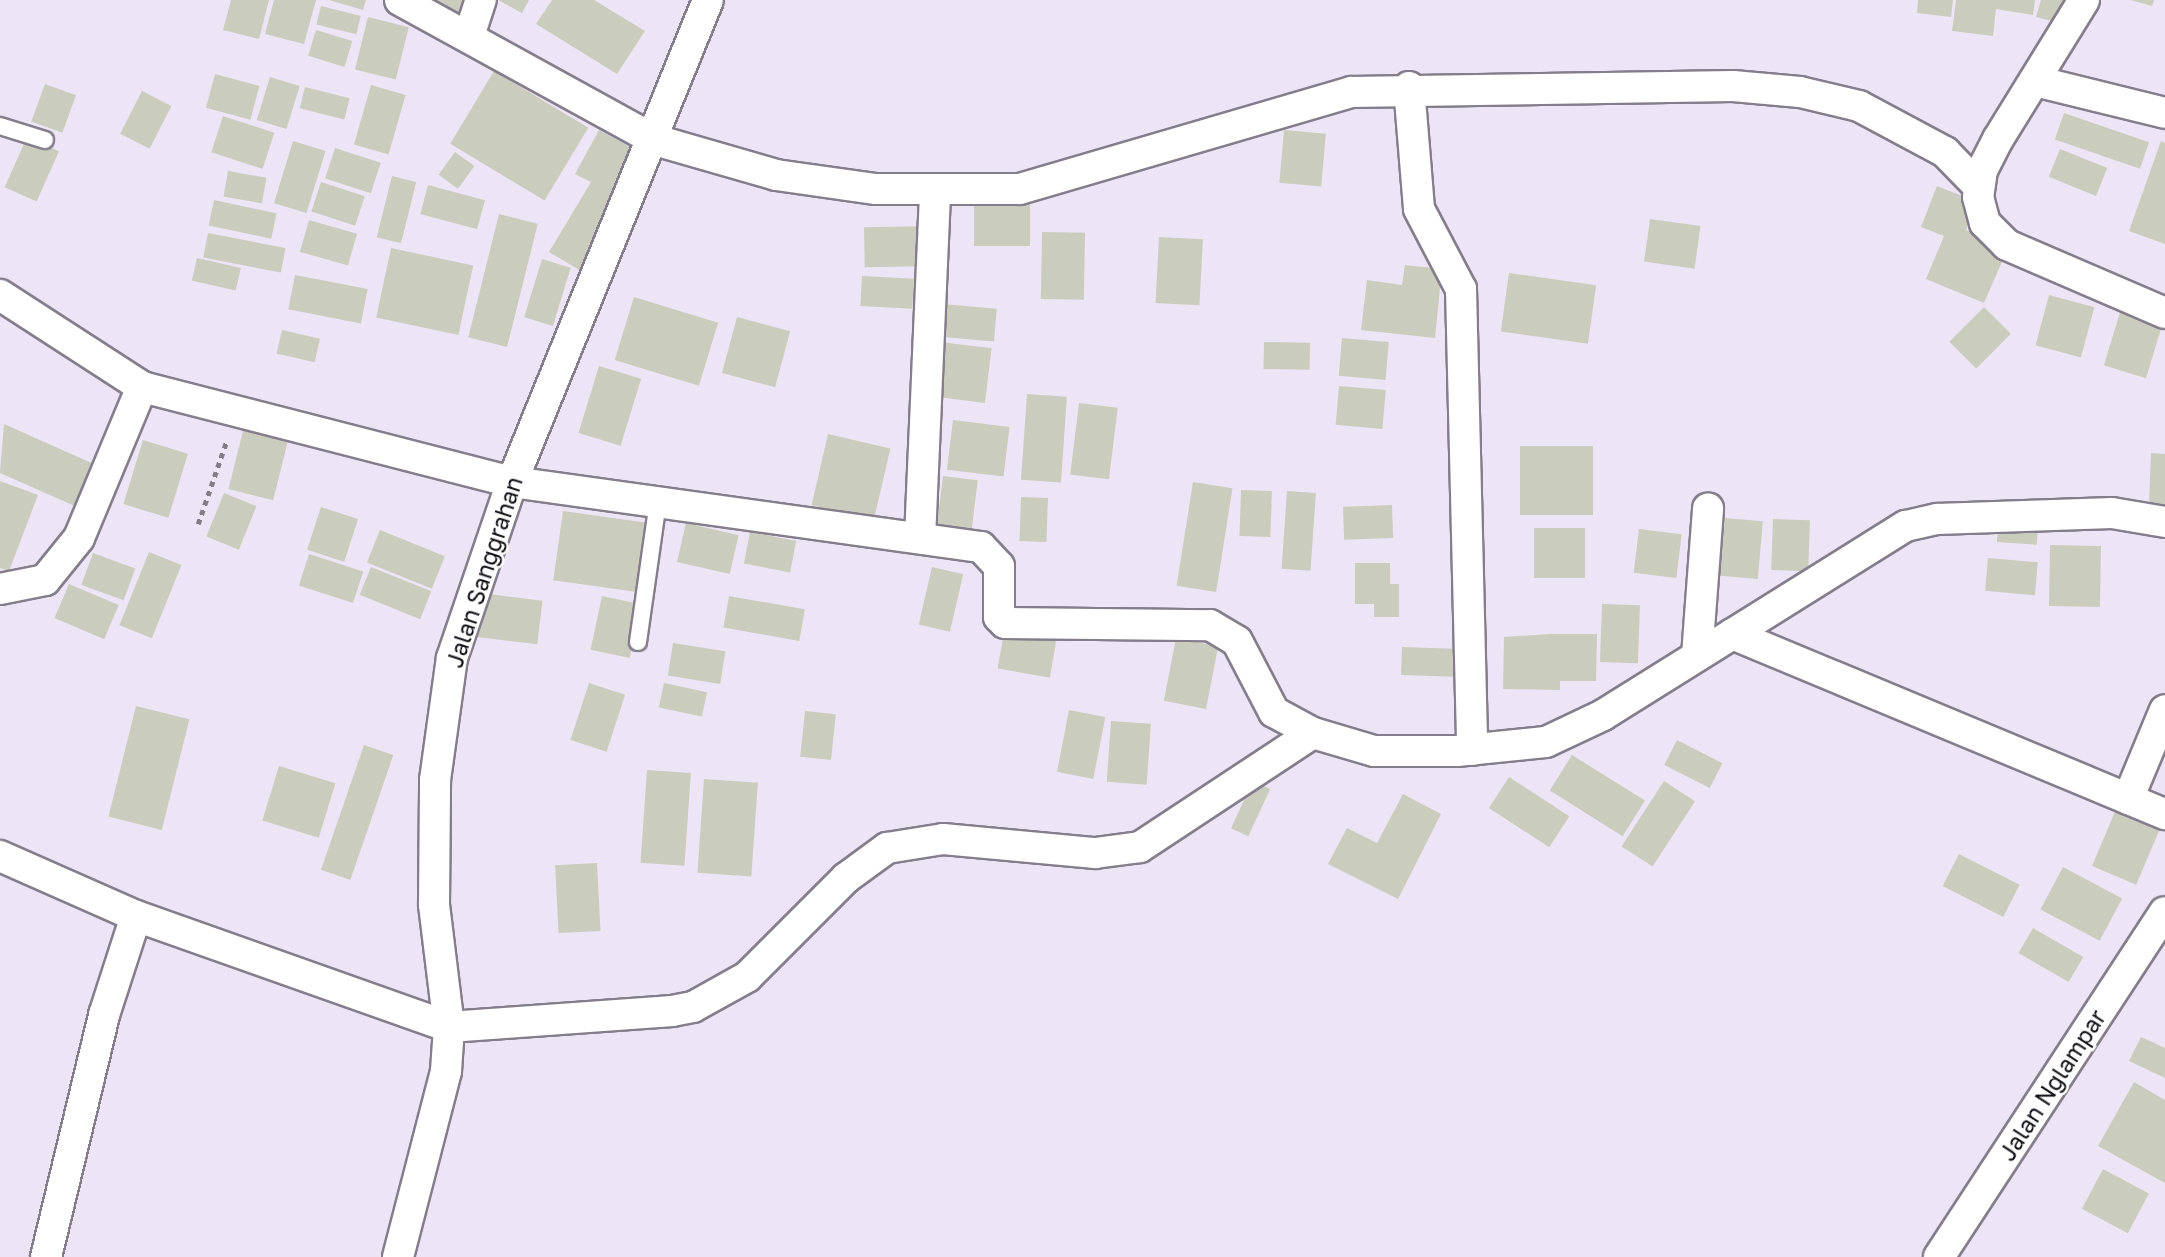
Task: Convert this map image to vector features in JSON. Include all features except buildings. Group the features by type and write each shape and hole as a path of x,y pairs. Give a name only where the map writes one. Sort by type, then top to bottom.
{"street":[{"path":"400,0 655,140 776,175 935,192 1020,189 1068,179 1302,102 1409,87 1733,86 1800,92 1906,126 1945,152 1979,187"},
{"path":"469,36 481,0"},
{"name":"Jalan Sanggrahan","path":"398,1257 446,1071 449,1027 434,904 435,780 452,658 512,482 655,140 708,0"},
{"path":"2084,0 1998,139 1979,187 1984,223 2007,245 2165,313"},
{"path":"2035,81 2165,113"},
{"path":"1409,87 1419,209 1461,289 1472,750"},
{"path":"920,538 935,192"},
{"path":"0,295 142,387 237,409 512,482 981,547 994,555 999,617 1019,628 1226,630 1274,712 1313,733 1374,751 1472,750 1546,742 1603,715 1906,526 1937,519 2112,513 2165,522"},
{"path":"0,589 45,580 79,538 142,387"},
{"path":"1696,656 1708,508"},
{"path":"1732,634 2165,814"},
{"path":"2128,799 2165,710"},
{"path":"0,856 136,916 449,1027 693,1007 770,958 846,878 887,848 943,839 1095,853 1140,847 1313,733"},
{"name":"Jalan Nglampar","path":"1939,1257 2165,912"},
{"path":"46,1257 104,1015 136,916"}],"lane":[{"path":"0,126 45,140"},
{"path":"638,642 657,502"}],"path":[{"path":"198,524 237,409"}]}
